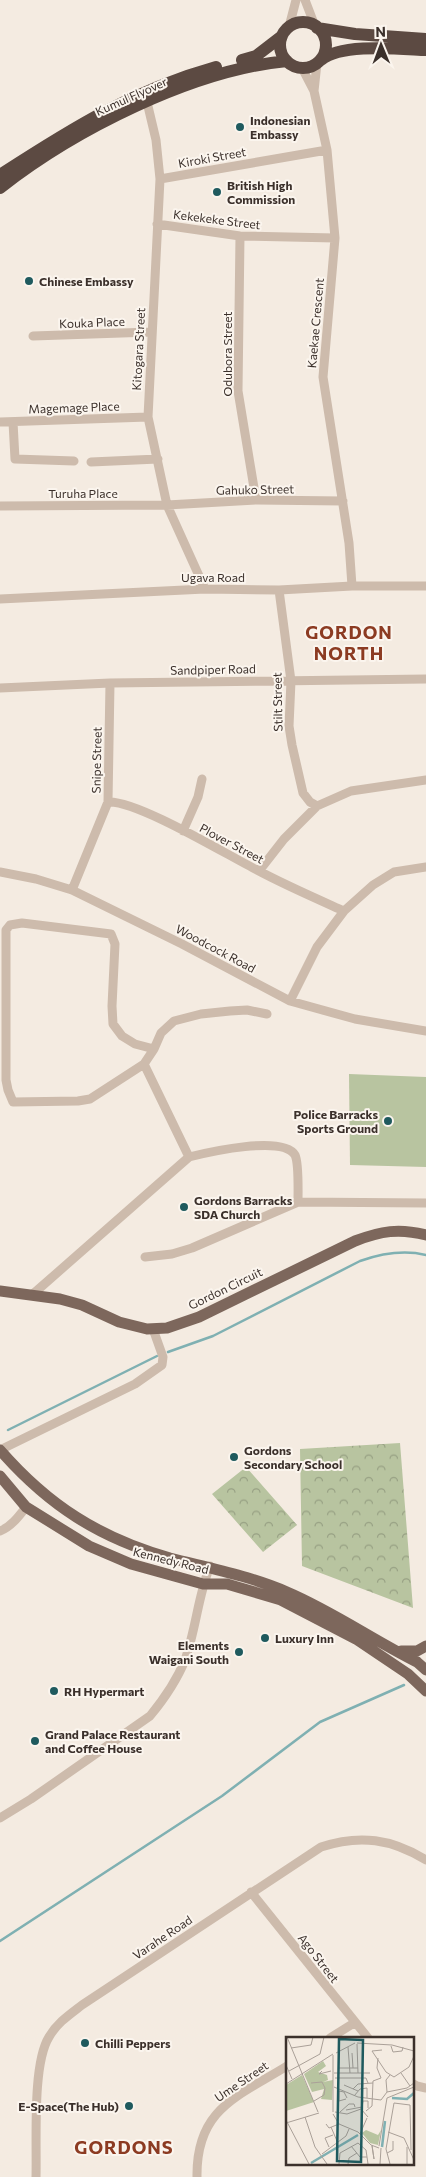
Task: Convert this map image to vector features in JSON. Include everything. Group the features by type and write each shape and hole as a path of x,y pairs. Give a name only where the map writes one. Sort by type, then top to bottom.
{"highway":[{"path":"426,39 355,34 302,23 286,32 280,50 287,61 302,68 310,67 332,53 353,50 426,50"},
{"path":"316,27 324,36 326,46 318,62"},
{"name":"Kumul Flyover","path":"0,175 72,128 129,98 181,76 256,56 286,32"},
{"name":"Kumul Flyover","path":"0,188 86,131 147,102 219,73 260,64 287,61"}],"main road":[{"name":"Gordon Circuit","path":"0,1291 33,1294 73,1302 119,1322 153,1329 167,1328 199,1317 323,1255 378,1232 408,1231 426,1235"},
{"name":"Gordon Circuit","path":"0,1300 22,1300 33,1294"},
{"name":"Kennedy Road","path":"0,1450 44,1495 86,1524 139,1548 171,1558 210,1566 288,1592 348,1623 422,1666"},
{"name":"Kennedy Road","path":"0,1476 26,1507 56,1527 112,1558 203,1584 227,1584 281,1600 356,1639 408,1674 426,1691"},
{"path":"383,1645 395,1650 409,1652 417,1651 426,1646"},
{"path":"408,1674 422,1666 426,1652"}],"street":[{"path":"286,32 296,0"},
{"path":"305,0 316,27"},
{"name":"Kaekae Crescent","path":"314,91 318,62"},
{"name":"Kaekae Crescent","path":"302,68 314,91 327,150 335,238 323,377 349,543 352,586"},
{"name":"Kitogara Street","path":"147,102 156,140 160,179 148,417 167,505 205,589"},
{"name":"Kiroki Street","path":"160,179 327,150"},
{"name":"Kekekeke Street","path":"157,224 240,236 335,238"},
{"name":"Odubora Street","path":"240,236 238,391 256,500"},
{"name":"Kouka Place","path":"34,336 151,332"},
{"name":"Magemage Place","path":"0,422 148,417"},
{"path":"13,422 15,459 74,461"},
{"path":"91,462 158,458"},
{"name":"Gahuko Street","path":"167,505 256,500 343,501"},
{"name":"Turuha Place","path":"0,506 167,505"},
{"name":"Ugava Road","path":"0,599 205,589 279,590 352,586 426,586"},
{"name":"Stilt Street","path":"279,590 291,681 289,726 296,768 303,793 316,806"},
{"name":"Sandpiper Road","path":"0,688 110,683 426,679"},
{"name":"Snipe Street","path":"72,890 108,802 110,683"},
{"path":"183,831 198,797 202,779"},
{"path":"259,871 284,839 316,806 351,791 426,780"},
{"name":"Plover Street","path":"108,802 123,803 344,911"},
{"path":"290,1001 317,947 344,911 373,885 394,872 426,867"},
{"name":"Woodcock Road","path":"0,872 36,879 72,890 182,944 290,1001 356,1019 426,1031"},
{"path":"154,1049 135,1044 122,1036 113,1024 115,944 110,934 22,923 10,925 6,930 6,1080 13,1102 78,1101 90,1099 144,1064 154,1049 161,1033 174,1021 200,1014 230,1011 248,1010 267,1014"},
{"path":"144,1064 189,1157"},
{"path":"33,1294 189,1157 209,1152 260,1146 280,1146 289,1149 296,1156 298,1202"},
{"path":"145,1257 172,1254 192,1248 298,1202 426,1203"},
{"path":"0,1450 134,1384 162,1365 162,1357 153,1329"},
{"path":"0,1531 6,1529 16,1520 26,1507"},
{"path":"0,1818 31,1799 150,1716 165,1697 185,1661 203,1584 210,1566"},
{"name":"Varahe Road","path":"36,2177 40,2060 48,2038 57,2025 82,2005 321,1847 349,1840 380,1841 414,1852 426,1860"},
{"name":"Ago Street","path":"251,1892 367,2037"},
{"path":"332,2037 354,2023"},
{"name":"Ume Street","path":"197,2177 197,2159 202,2140 205,2130 214,2115 229,2102 286,2067"},
{"path":"414,2084 426,2088"}],"green space":[{"name":"Police Barracks Sports Ground","path":"349,1074 426,1077 426,1167 350,1165"},
{"path":"400,1443 413,1608 302,1566 300,1449"},
{"path":"246,1467 297,1525 263,1552 212,1494"}],"waterway":[{"path":"168,1352 213,1336 360,1261 376,1256 393,1254 410,1253 426,1255"},
{"path":"8,1430 157,1356"},
{"path":"0,1941 222,1796 320,1722 404,1685"}],"place":[{"name":"Indonesian Embassy","path":"240,127"},
{"name":"British High Commission","path":"217,192"},
{"name":"Chinese Embassy","path":"29,281"},
{"name":"Police Barracks Sports Ground","path":"388,1121"},
{"name":"Gordons Barracks SDA Church","path":"184,1207"},
{"name":"Gordons Secondary School","path":"234,1457"},
{"name":"Luxury Inn","path":"265,1638"},
{"name":"Elements Waigani South","path":"239,1652"},
{"name":"RH Hypermart","path":"54,1691"},
{"name":"Grand Palace Restaurant and Coffee House","path":"35,1741"},
{"name":"Chilli Peppers","path":"85,2043"},
{"name":"E-Space(The Hub)","path":"129,2106"}],"district":[{"name":"GORDON NORTH","path":"349,642"},
{"name":"GORDONS","path":"124,2147"}]}
